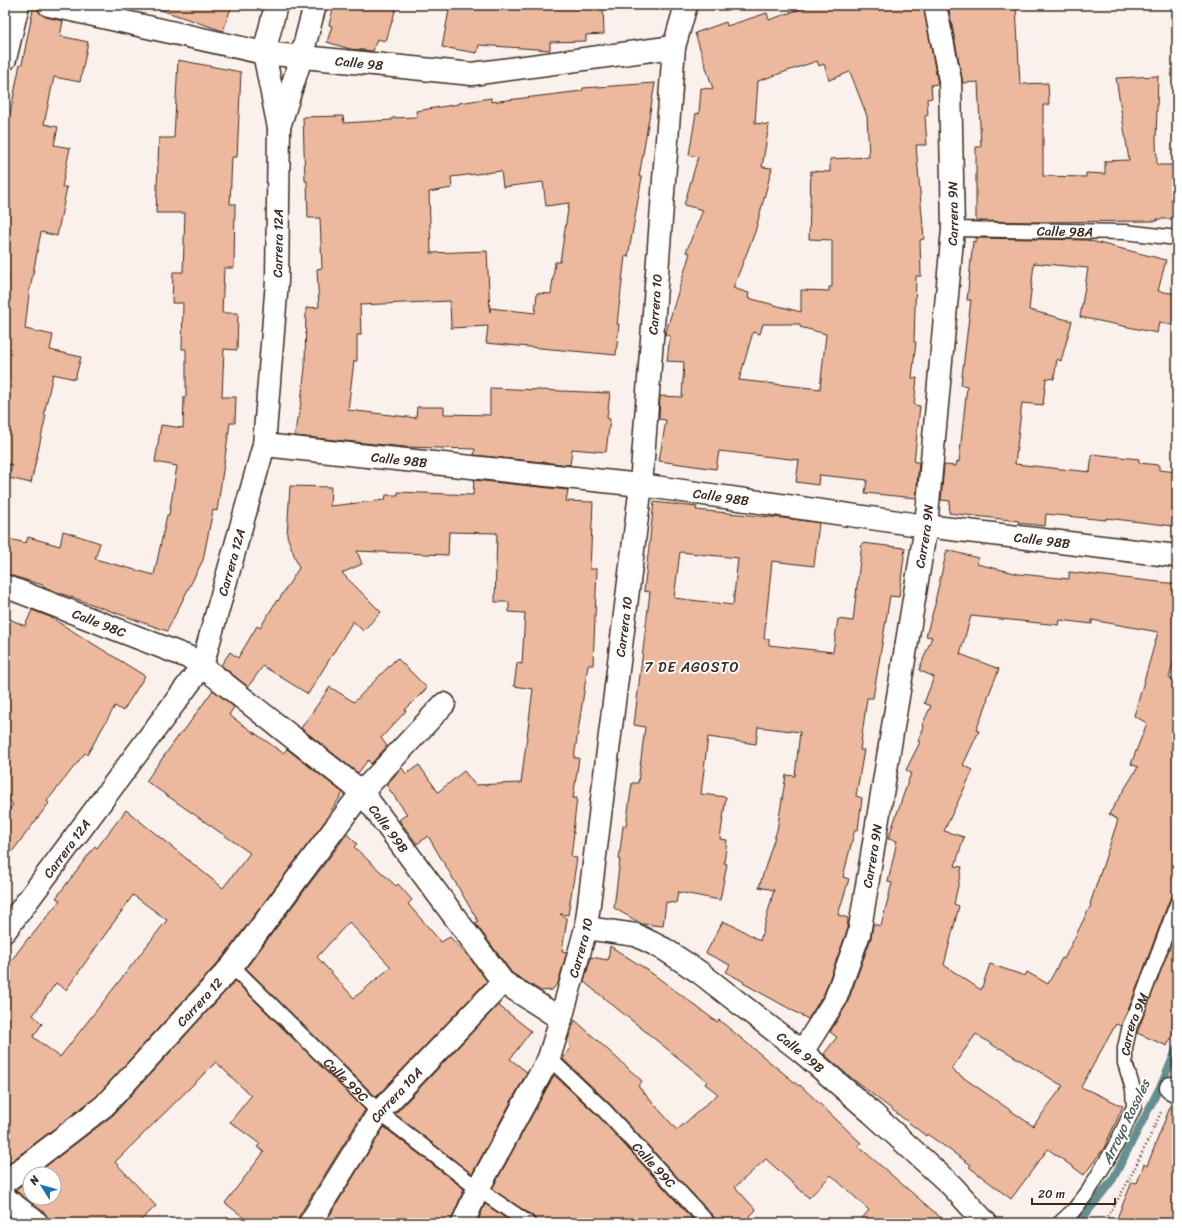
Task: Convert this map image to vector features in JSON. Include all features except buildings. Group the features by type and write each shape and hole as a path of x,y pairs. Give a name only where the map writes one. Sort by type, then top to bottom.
{"street":[{"path":"5,59 18,5"},
{"name":"Calle 98","path":"49,5 264,53 301,58 472,74 674,47"},
{"name":"Carrera 12A","path":"5,931 198,663 264,445 277,280 279,128 264,53 276,5"},
{"name":"Carrera 12A","path":"279,128 301,58 315,5"},
{"name":"Carrera 10","path":"463,1223 478,1189 549,1058 586,928 642,485 674,47 686,5"},
{"name":"Carrera 9N","path":"802,1052 835,1000 859,934 926,526 953,229 950,80 935,5"},
{"name":"Calle 98B","path":"264,445 642,485 926,526 1177,556"},
{"name":"Calle 98C","path":"5,586 198,663"},
{"name":"Calle 99B","path":"198,663 362,792 503,982 561,1019"},
{"name":"Carrera 12","path":"5,1182 104,1106 232,966 362,792 444,704"},
{"name":"Calle 99B","path":"586,928 636,935 664,949 699,972 802,1052 872,1113 952,1186 986,1223"},
{"name":"Carrera 10A","path":"310,1223 379,1112 503,982"},
{"path":"5,1198 37,1223"}],"lane":[{"name":"Calle 98A","path":"953,229 1125,232 1177,238"},
{"name":"Carrera 9M","path":"1060,1223 1073,1211 1088,1192 1116,1145 1134,1108 1133,1089 1125,1063 1125,1048 1130,1025 1177,904"},
{"name":"Calle 99C","path":"232,966 379,1112 478,1189 528,1223"},
{"name":"Calle 99C","path":"549,1058 604,1110 708,1223"}],"path":[{"path":"1103,1223 1115,1206 1174,1090"}],"waterway":[{"name":"Arroyo Rosales","path":"1079,1223 1113,1179 1162,1083 1177,1048"}],"district":[{"name":"7 DE AGOSTO","path":"692,667"}]}
